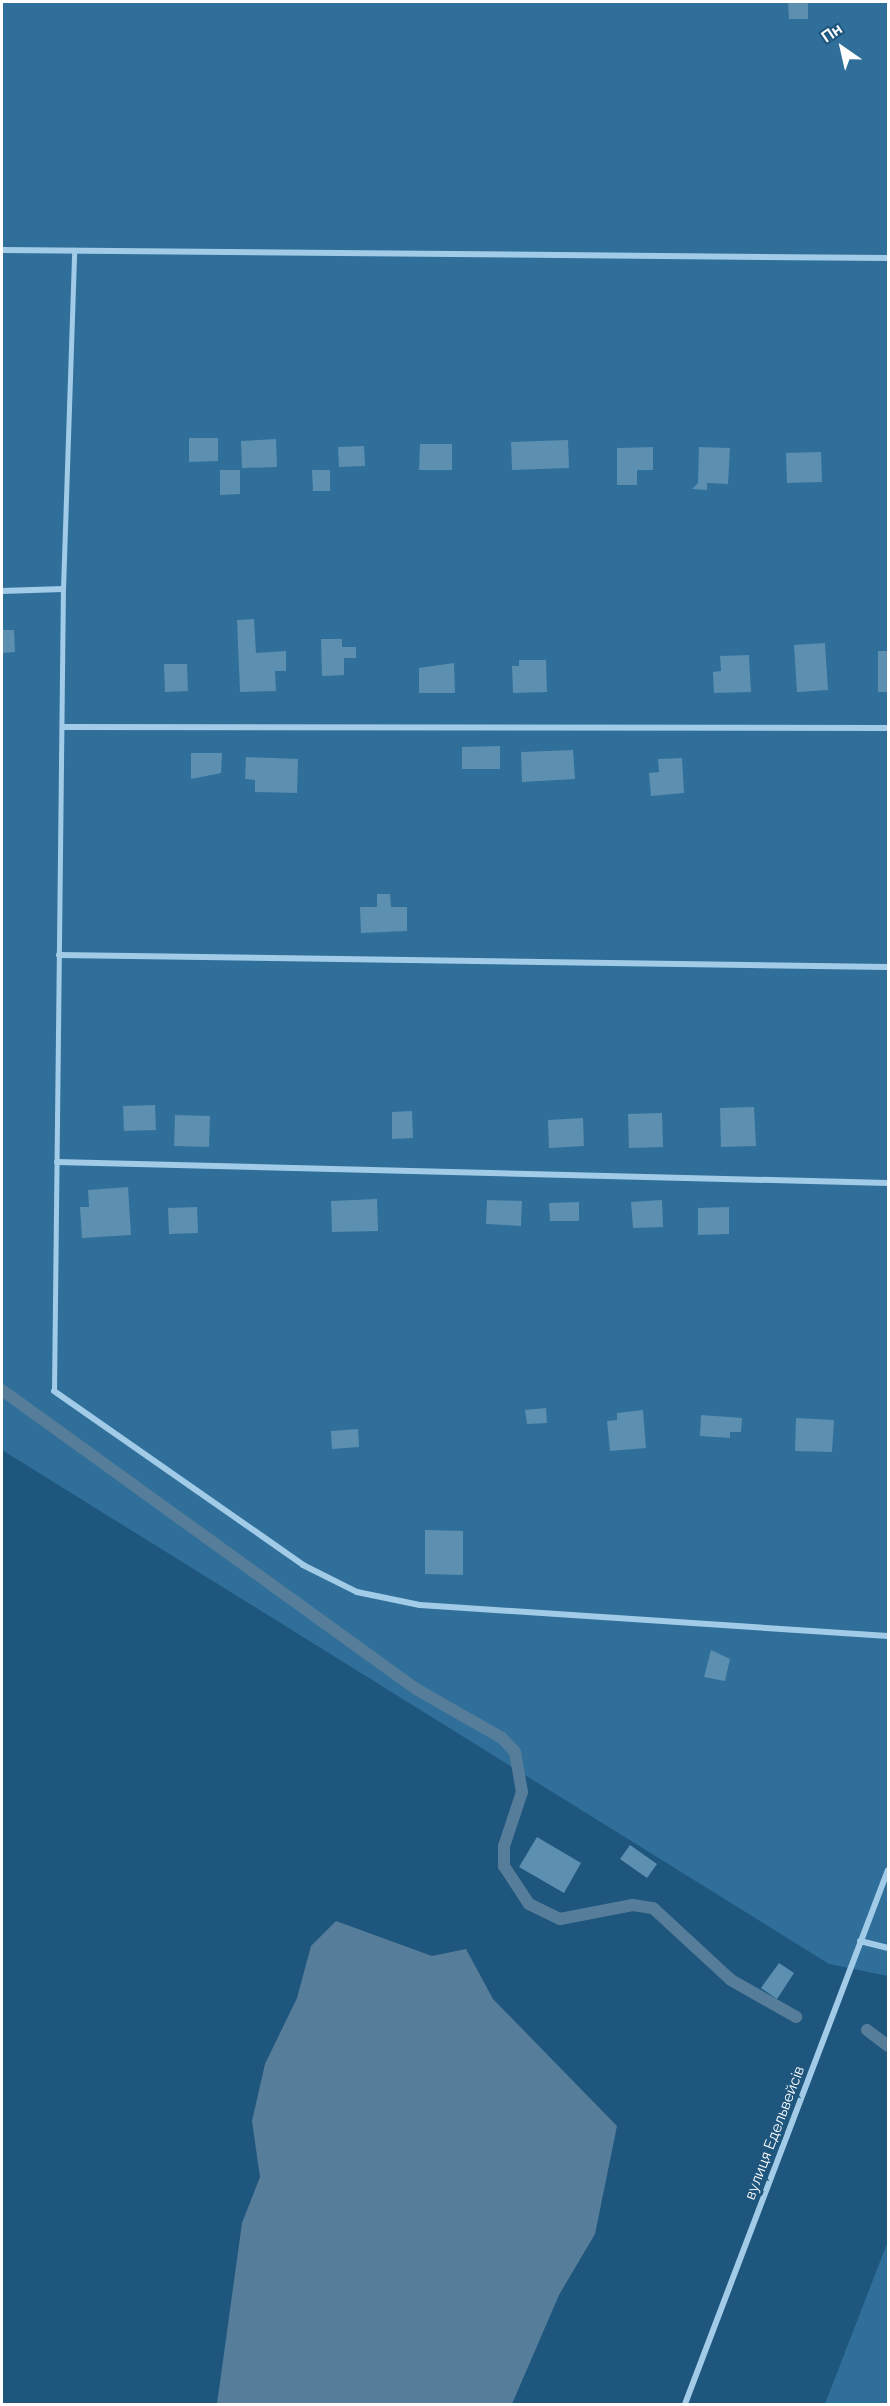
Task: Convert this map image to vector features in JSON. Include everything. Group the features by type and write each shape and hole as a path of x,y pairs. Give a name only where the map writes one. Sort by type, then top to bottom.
{"street":[{"path":"2,250 888,258"},
{"path":"2,591 63,589"},
{"path":"63,727 888,728"},
{"path":"59,955 887,967"},
{"path":"57,1162 888,1183"},
{"path":"54,1390 303,1565 357,1592 420,1605 888,1636"},
{"name":"вулиця Едельвейсів","path":"685,2404 888,1870"},
{"path":"860,1941 888,1948"}],"lane":[{"path":"54,1390 63,589 74,250"}],"shaded area":[{"path":"2,2 888,2 888,1976 829,1964 2,1450"},
{"path":"336,1921 432,1956 466,1949 493,1999 617,2126 595,2234 559,2295 512,2404 217,2404 242,2223 260,2177 252,2121 265,2064 297,1998 311,1946"},
{"path":"888,2241 888,2404 825,2404"}],"building":[{"path":"788,2 808,2 808,19 789,19"},
{"path":"189,438 218,438 218,461 189,462"},
{"path":"276,439 277,467 242,468 241,441"},
{"path":"568,440 569,468 512,470 511,442"},
{"path":"420,444 452,444 452,470 419,470"},
{"path":"364,446 365,466 339,467 338,447"},
{"path":"653,447 653,470 637,470 637,485 617,485 617,448"},
{"path":"699,447 730,448 728,484 707,483 707,490 692,489 698,483"},
{"path":"821,452 822,482 787,483 786,453"},
{"path":"220,470 240,470 240,494 220,495"},
{"path":"312,470 330,470 330,491 313,491"},
{"path":"254,619 256,653 286,651 286,671 275,671 276,691 240,692 237,620"},
{"path":"2,630 14,630 15,652 2,653"},
{"path":"321,639 342,639 342,647 356,647 356,658 344,658 344,675 322,676"},
{"path":"825,643 828,690 797,692 794,645"},
{"path":"878,651 888,651 888,692 878,692"},
{"path":"749,655 751,692 714,693 713,672 721,671 720,656"},
{"path":"519,660 546,660 547,692 513,693 512,666 519,666"},
{"path":"454,663 455,693 419,693 419,668"},
{"path":"164,664 187,664 188,691 165,692"},
{"path":"500,746 500,769 462,769 462,747"},
{"path":"573,750 575,779 522,782 521,752"},
{"path":"191,753 222,753 221,773 191,779"},
{"path":"246,757 298,759 297,793 255,792 255,780 245,779"},
{"path":"682,758 684,793 651,796 649,773 659,772 658,759"},
{"path":"377,894 390,894 391,907 407,907 407,931 361,933 360,907 377,907"},
{"path":"155,1105 156,1130 124,1131 123,1106"},
{"path":"754,1107 756,1146 721,1147 720,1108"},
{"path":"412,1111 413,1138 392,1139 392,1112"},
{"path":"662,1113 663,1147 629,1148 628,1114"},
{"path":"175,1115 210,1116 209,1147 174,1146"},
{"path":"583,1118 584,1146 549,1148 548,1120"},
{"path":"128,1187 131,1235 82,1238 80,1207 89,1207 88,1190"},
{"path":"377,1199 378,1231 332,1232 331,1201"},
{"path":"487,1200 522,1201 521,1226 486,1224"},
{"path":"662,1200 663,1227 633,1228 631,1202"},
{"path":"579,1202 579,1221 550,1221 549,1203"},
{"path":"197,1207 198,1233 169,1234 168,1208"},
{"path":"729,1207 729,1234 698,1235 698,1208"},
{"path":"546,1408 547,1423 527,1424 525,1410"},
{"path":"643,1410 646,1448 610,1451 607,1421 617,1420 617,1413"},
{"path":"701,1415 742,1418 741,1432 730,1432 730,1438 700,1436"},
{"path":"796,1418 834,1420 832,1452 795,1451"},
{"path":"358,1429 359,1447 332,1449 331,1431"},
{"path":"425,1530 463,1531 463,1575 425,1574"},
{"path":"711,1650 730,1659 725,1681 704,1677"},
{"path":"537,1837 581,1863 564,1893 519,1867"},
{"path":"630,1845 657,1864 647,1878 620,1859"},
{"path":"779,1963 794,1973 777,1999 761,1988"}],"waterway":[{"path":"2,1390 416,1689 502,1738 515,1752 522,1792 504,1846 504,1866 529,1904 560,1919 633,1905 653,1908 731,1980 796,2017"},
{"path":"867,2030 888,2046"}]}
